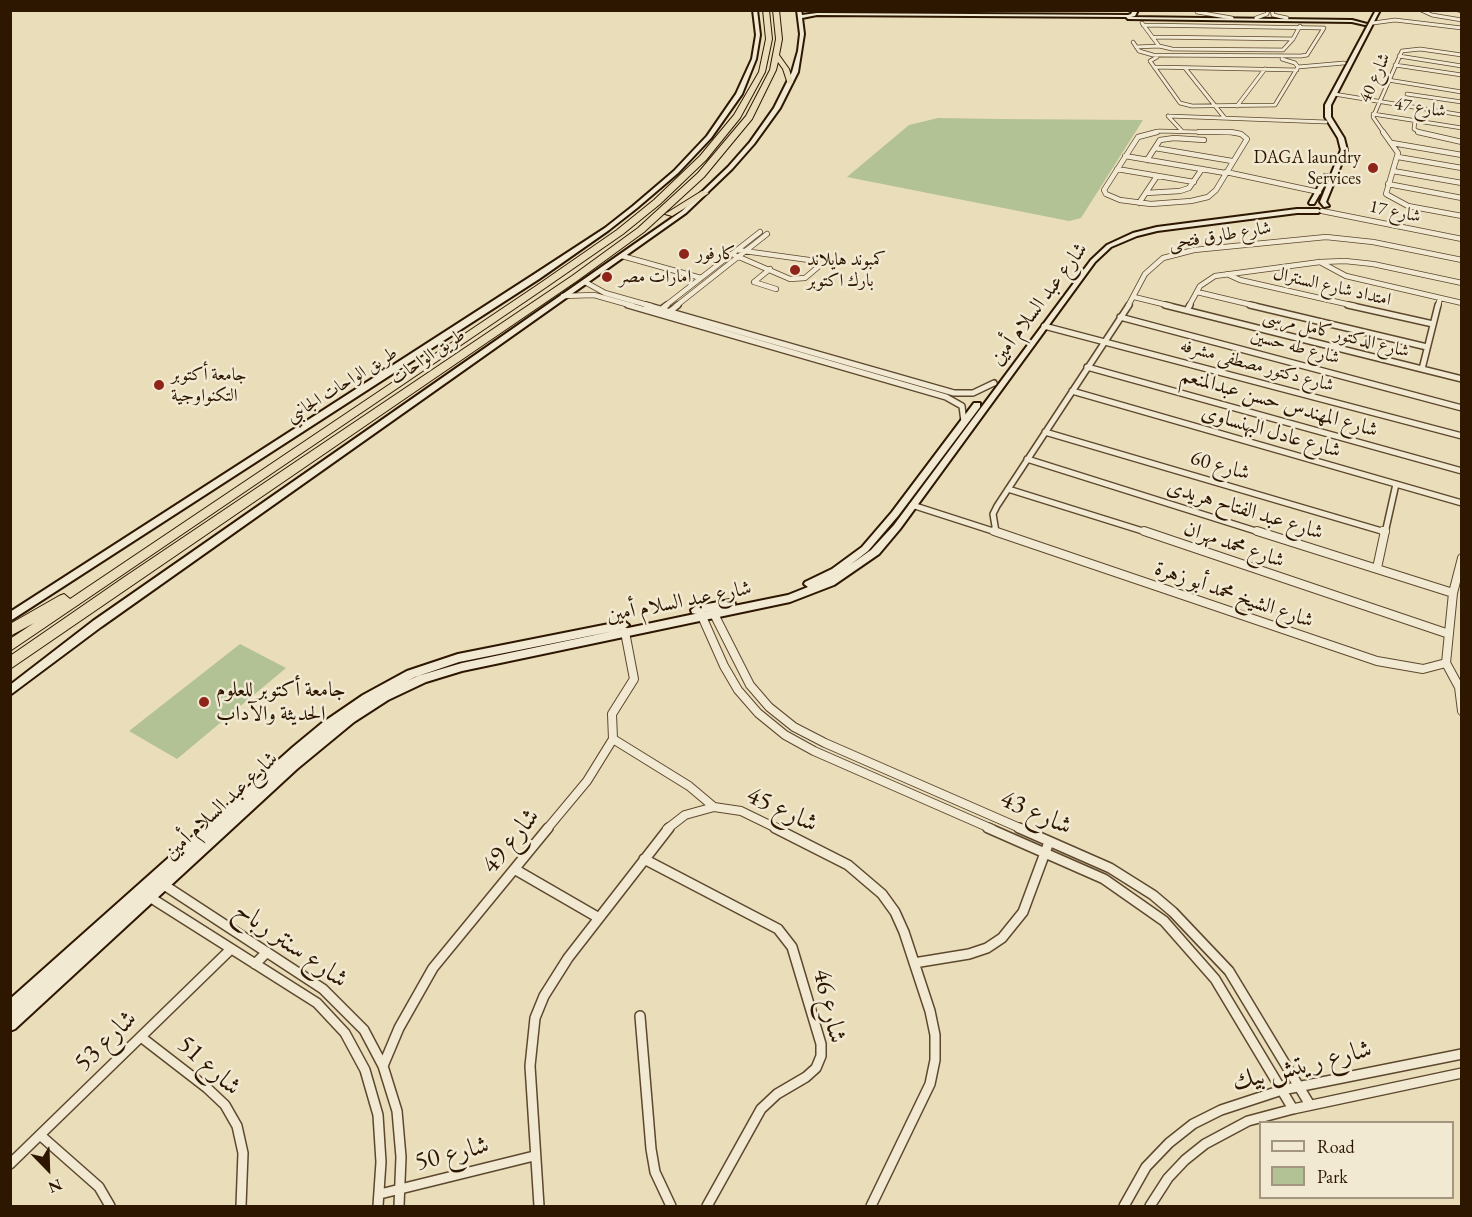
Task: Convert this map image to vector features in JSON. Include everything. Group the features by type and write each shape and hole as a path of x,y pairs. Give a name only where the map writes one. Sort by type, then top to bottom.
{"highway":[{"name":"طريق الواحات","path":"10,646 620,232 687,175 732,123 762,72 769,39 766,10"},
{"name":"طريق الواحات","path":"10,664 575,278 641,230 701,175 739,131 773,70 779,39 776,10"},
{"path":"776,55 786,69 790,83"},
{"path":"641,230 705,192"},
{"path":"620,232 618,228 634,212 635,207"},
{"path":"460,341 463,345 472,347"},
{"path":"441,354 452,354 455,358"},
{"path":"10,631 83,588 111,576"}],"street":[{"name":"طريق الواحات الجانبي","path":"10,617 536,278 608,229 676,172 709,137 739,94 754,59 758,35 755,10"},
{"path":"925,10 934,15"},
{"path":"1318,206 1319,192 1336,165 1338,146 1322,108 1360,39 1360,32 1370,10"},
{"path":"1421,10 1432,15 1461,20"},
{"path":"1197,12 1232,18"},
{"path":"1137,14 1256,19 1270,12 1294,22"},
{"path":"1318,206 1323,202 1344,146 1327,113 1328,105 1344,63 1360,39 1367,33 1378,12 1391,17 1461,27"},
{"path":"10,691 97,624 684,212 752,143 777,108 790,83 800,51 802,34 799,14 1062,16 1137,14 1256,19 1294,22 1324,28 1306,55 1155,56 1141,52 1133,42"},
{"path":"1137,14 1159,46"},
{"path":"1391,17 1395,20"},
{"path":"1373,23 1395,20 1461,27"},
{"path":"1143,25 1366,21"},
{"path":"1136,47 1284,50 1293,39 1294,22"},
{"path":"1215,25 1226,37"},
{"path":"1360,32 1367,33"},
{"path":"1152,37 1293,39"},
{"path":"1213,37 1231,56"},
{"path":"1250,38 1260,50"},
{"name":"شارع 40","path":"1398,157 1392,143 1375,123 1373,114 1402,51 1412,49 1461,55"},
{"path":"1399,56 1461,66"},
{"path":"1162,57 1275,59 1295,63 1297,68 1275,105 1192,106 1180,103 1150,60 1162,57"},
{"path":"1154,67 1265,69 1344,63"},
{"path":"1395,65 1461,75"},
{"path":"1185,68 1224,117"},
{"path":"1237,106 1265,69"},
{"path":"1388,80 1461,92"},
{"path":"1334,94 1461,115"},
{"path":"1407,94 1461,102"},
{"name":"شارع 47","path":"1373,114 1461,128"},
{"path":"1174,119 1224,117 1327,123"},
{"path":"1174,119 1327,123"},
{"path":"1174,119 1182,131"},
{"path":"1415,121 1414,129 1421,133 1461,142"},
{"path":"1182,131 1236,132 1247,137 1216,190 1208,197 1174,203 1139,203 1112,197 1104,190 1138,137 1143,134 1182,131"},
{"path":"1195,155 1209,132"},
{"path":"1147,160 1160,140 1204,140"},
{"path":"1392,143 1461,155"},
{"path":"1155,148 1232,161"},
{"path":"1125,156 1319,192"},
{"path":"1461,168 1398,157 1386,194 1398,202 1461,216"},
{"path":"1117,169 1194,182"},
{"path":"1146,194 1189,188 1202,169"},
{"path":"1393,171 1461,183"},
{"path":"1139,203 1157,176"},
{"name":"شارع 17","path":"1277,184 1318,206 1461,238"},
{"path":"1388,184 1461,198"},
{"name":"شارع عبد السلام أمين","path":"713,611 798,589 851,560 887,525 994,383 1093,261 1117,241 1145,231 1222,219 1302,211 1318,206"},
{"path":"664,315 760,232"},
{"path":"656,313 701,278 767,234"},
{"name":"شارع طارق فتحى","path":"996,532 993,514 1008,489 1134,297 1145,274 1163,258 1184,251 1312,237 1341,237 1461,260"},
{"path":"738,253 809,260 816,263 818,267 805,278 796,280 785,278 738,253"},
{"path":"751,260 758,255"},
{"path":"622,256 701,278"},
{"path":"1187,310 1206,280 1227,274 1320,262 1345,261 1373,264 1461,283"},
{"path":"1320,262 1346,276 1461,303"},
{"path":"770,269 754,282 776,289"},
{"name":"امتداد شارع السنترال","path":"1227,274 1240,280 1433,324"},
{"path":"585,282 597,290 961,394 976,392 994,383"},
{"path":"1197,292 1427,346"},
{"path":"563,296 591,295 955,400 963,408 964,422"},
{"name":"شارع الدكتور كامل مرسى","path":"1134,297 1461,379"},
{"path":"1422,369 1440,298"},
{"name":"شارع طه حسين","path":"1120,317 1461,408"},
{"name":"شارع عبد السلام أمين","path":"10,1024 326,726 367,698 411,674 483,653 790,598 847,573 887,540 1041,325"},
{"name":"شارع دكتور مصطفى مشرفه","path":"1041,325 1461,436"},
{"name":"شارع المهندس حسن عبدالمنعم","path":"1087,367 1461,471"},
{"name":"شارع عادل البهنساوى","path":"1072,391 1461,503"},
{"path":"955,400 963,398 961,394"},
{"name":"شارع 60","path":"1045,432 1385,532"},
{"name":"شارع عبد الفتاح هريدى","path":"1028,459 1453,593"},
{"path":"1377,568 1396,484"},
{"name":"شارع محمد مهران","path":"1008,489 1165,538 1449,634"},
{"name":"شارع الشيخ محمد أبو زهرة","path":"912,506 996,532 1385,664 1423,669 1446,663"},
{"path":"1461,558 1453,593 1446,663 1459,687 1461,711"},
{"name":"شارع 43","path":"713,611 750,685 769,707 794,727 1110,868 1153,895 1193,930 1239,986 1310,1105"},
{"name":"شارع عبد السلام أمين","path":"159,882 316,746 350,719 384,697 422,680 462,667 625,632 700,613"},
{"name":"شارع 43","path":"700,613 724,666 738,690 758,713 785,735 814,751 1104,879 1125,891 1164,921 1200,958 1229,1001 1293,1108"},
{"name":"شارع 49","path":"383,1066 399,1028 430,973 587,781 613,739 612,714 634,679 625,632"},
{"path":"613,739 689,786 714,807"},
{"name":"شارع 45","path":"539,1206 530,1066 531,1042 544,996 599,918 673,823 692,812 714,807 728,808 747,814 848,865 882,894 895,912 930,1011 935,1035 935,1060 930,1084 872,1206"},
{"path":"914,963 969,954 987,948 1002,938 1023,912 1049,842"},
{"name":"شارع 46","path":"644,859 778,929 792,947 821,1044 821,1056 816,1068 777,1094 761,1109 748,1127 707,1206"},
{"path":"516,870 599,918"},
{"name":"شارع سنتر رباح","path":"159,882 338,1001 364,1030 383,1066 397,1111 400,1136 399,1206"},
{"name":"شارع عبد السلام أمين","path":"10,1009 146,894"},
{"name":"شارع سنتر رباح","path":"146,894 317,1003 345,1033 356,1051 373,1092 378,1115 381,1140 378,1206"},
{"name":"شارع 53","path":"10,1164 231,949"},
{"path":"255,964 267,952"},
{"path":"640,1016 651,1149 655,1172 671,1206"},
{"name":"شارع 51","path":"141,1036 225,1105 237,1126 243,1153 241,1206"},
{"name":"شارع ريتش بيك","path":"1124,1206 1146,1167 1168,1143 1193,1124 1221,1110 1299,1086 1461,1054"},
{"name":"شارع ريتش بيك","path":"1150,1206 1168,1178 1205,1144 1248,1121 1293,1108 1461,1073"},
{"path":"40,1135 99,1187 110,1206"},
{"name":"شارع 50","path":"380,1194 534,1156"}],"green space":[{"path":"938,118 1143,120 1081,218 1069,221 847,177 909,125"},
{"path":"240,644 286,668 177,759 129,731"}],"place":[{"name":"DAGA laundry Services","path":"1373,168"},
{"name":"كارفور","path":"684,254"},
{"name":"كمبوند هايلاند بارك اكتوبر","path":"795,270"},
{"name":"امارات مصر","path":"607,277"},
{"name":"جامعة أكتوبر التكنواوجية","path":"159,385"},
{"name":"جامعة أكتوبر للعلوم الحديثة والآداب","path":"204,702"}]}
